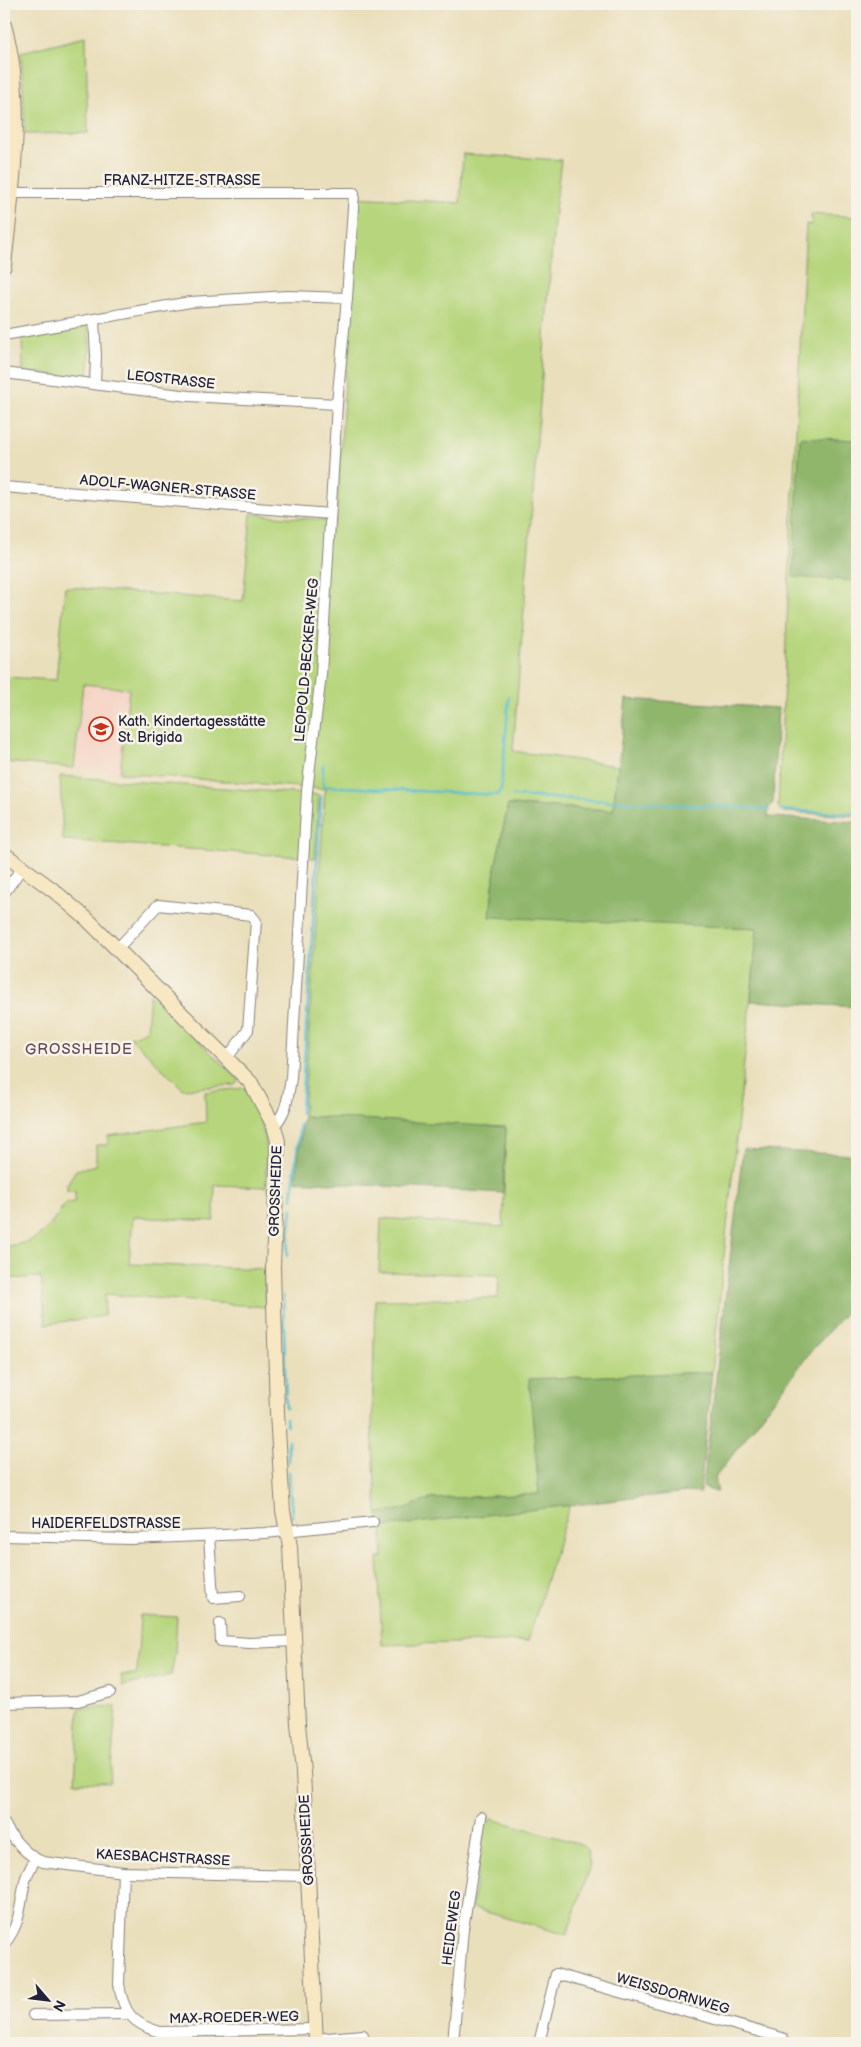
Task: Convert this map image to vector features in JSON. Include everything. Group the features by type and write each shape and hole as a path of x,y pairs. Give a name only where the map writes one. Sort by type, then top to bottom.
{"street":[{"path":"4,25 10,51 15,93 7,193 4,266"},
{"name":"FRANZ-HITZE-STRASSE","path":"7,193 354,193"},
{"name":"LEOPOLD-BECKER-WEG","path":"274,1126 282,1117 288,1100 291,1078 307,791 321,675 337,404 354,193"},
{"path":"4,335 200,302 287,296 347,298"},
{"path":"94,320 95,384"},
{"name":"LEOSTRASSE","path":"4,373 189,396 337,404"},
{"name":"ADOLF-WAGNER-STRASSE","path":"4,487 330,514"},
{"name":"GROSSHEIDE","path":"4,854 53,890 118,948 130,964 251,1083 274,1126 278,1141 273,1267 278,1428 286,1530 290,1546 316,2037"},
{"path":"4,894 22,868"},
{"path":"118,948 158,905 251,915 256,921 248,1030 227,1058"},
{"name":"HAIDERFELDSTRASSE","path":"4,1536 131,1539 209,1536 373,1522"},
{"path":"209,1536 213,1598 240,1596"},
{"path":"220,1623 221,1641 249,1644 295,1641"},
{"path":"4,1702 78,1701 110,1692"},
{"name":"HEIDEWEG","path":"453,2043 463,1929 481,1817"},
{"path":"4,1823 17,1842 35,1859 26,1879 23,1902 18,1919 4,1944"},
{"name":"KAESBACHSTRASSE","path":"35,1859 43,1862 123,1872 308,1876"},
{"path":"33,2015 112,2016 128,2014 121,1998 119,1984 123,1872"},
{"name":"WEISSDORNWEG","path":"538,2043 556,1974 782,2038"},
{"name":"MAX-ROEDER-WEG","path":"128,2014 144,2027 160,2032 316,2037"},
{"path":"316,2037 363,2035"}],"shaded area":[{"name":"Kath. Kindertagesstätte St. Brigida","path":"83,684 129,689 120,773 74,768"}],"green space":[{"path":"86,36 88,133 25,134 21,52"},
{"path":"463,154 561,160 555,209 513,751 618,766 613,810 508,805 495,868 490,916 758,928 712,1372 530,1379 539,1494 430,1499 401,1510 377,1513 372,1430 375,1300 498,1298 499,1275 379,1272 381,1218 503,1227 506,1128 303,1116 325,789 120,773 129,689 83,684 74,768 4,762 4,677 56,680 65,587 243,601 251,514 336,521 357,197 460,203"},
{"path":"811,214 857,217 857,816 784,812 778,807 806,224 812,225"},
{"path":"88,325 90,351 88,378 23,372 22,337"},
{"path":"800,437 857,440 857,581 793,577"},
{"path":"626,699 778,708 773,803 769,807 768,817 857,822 857,1007 751,1001 757,928 490,917 495,868 508,805 613,810"},
{"path":"60,776 319,795 315,858 63,840"},
{"path":"150,994 239,1080 235,1085 183,1089 130,1037 147,1030"},
{"path":"245,1088 258,1113 266,1141 266,1187 215,1185 214,1221 133,1217 129,1264 265,1269 266,1307 105,1294 104,1316 46,1324 41,1277 4,1279 4,1246 15,1245 34,1239 47,1228 65,1203 75,1202 75,1191 67,1191 67,1184 76,1170 96,1165 96,1145 108,1145 108,1136 206,1122 205,1092"},
{"path":"303,1116 506,1127 503,1193 296,1181"},
{"path":"743,1149 857,1155 857,1300 812,1350 715,1478 718,1492 703,1488"},
{"path":"712,1372 700,1493 686,1492 382,1527 377,1513 401,1510 430,1499 539,1494 529,1379"},
{"path":"570,1504 528,1641 382,1645 378,1558 383,1558 382,1527"},
{"path":"140,1615 177,1617 175,1653 171,1675 123,1686 121,1675 137,1674"},
{"path":"116,1706 110,1783 75,1782 79,1708"},
{"path":"492,1819 581,1844 587,1850 590,1865 567,1935 472,1908 484,1824"}],"waterway":[{"path":"323,765 323,786 498,795 501,790 509,697"},
{"path":"513,796 768,809"},
{"path":"301,1113 321,797"},
{"path":"781,810 857,814"},
{"path":"292,1199 300,1124"},
{"path":"287,1256 292,1208"},
{"path":"283,1296 286,1408"},
{"path":"286,1418 287,1426"},
{"path":"288,1440 288,1462"},
{"path":"289,1472 292,1517"},
{"path":"302,1663 303,1682"},
{"path":"303,1695 306,1727"}],"place":[{"name":"Kath. Kindertagesstätte St. Brigida","path":"101,729"}],"district":[{"name":"GROSSHEIDE","path":"79,1049"}]}
